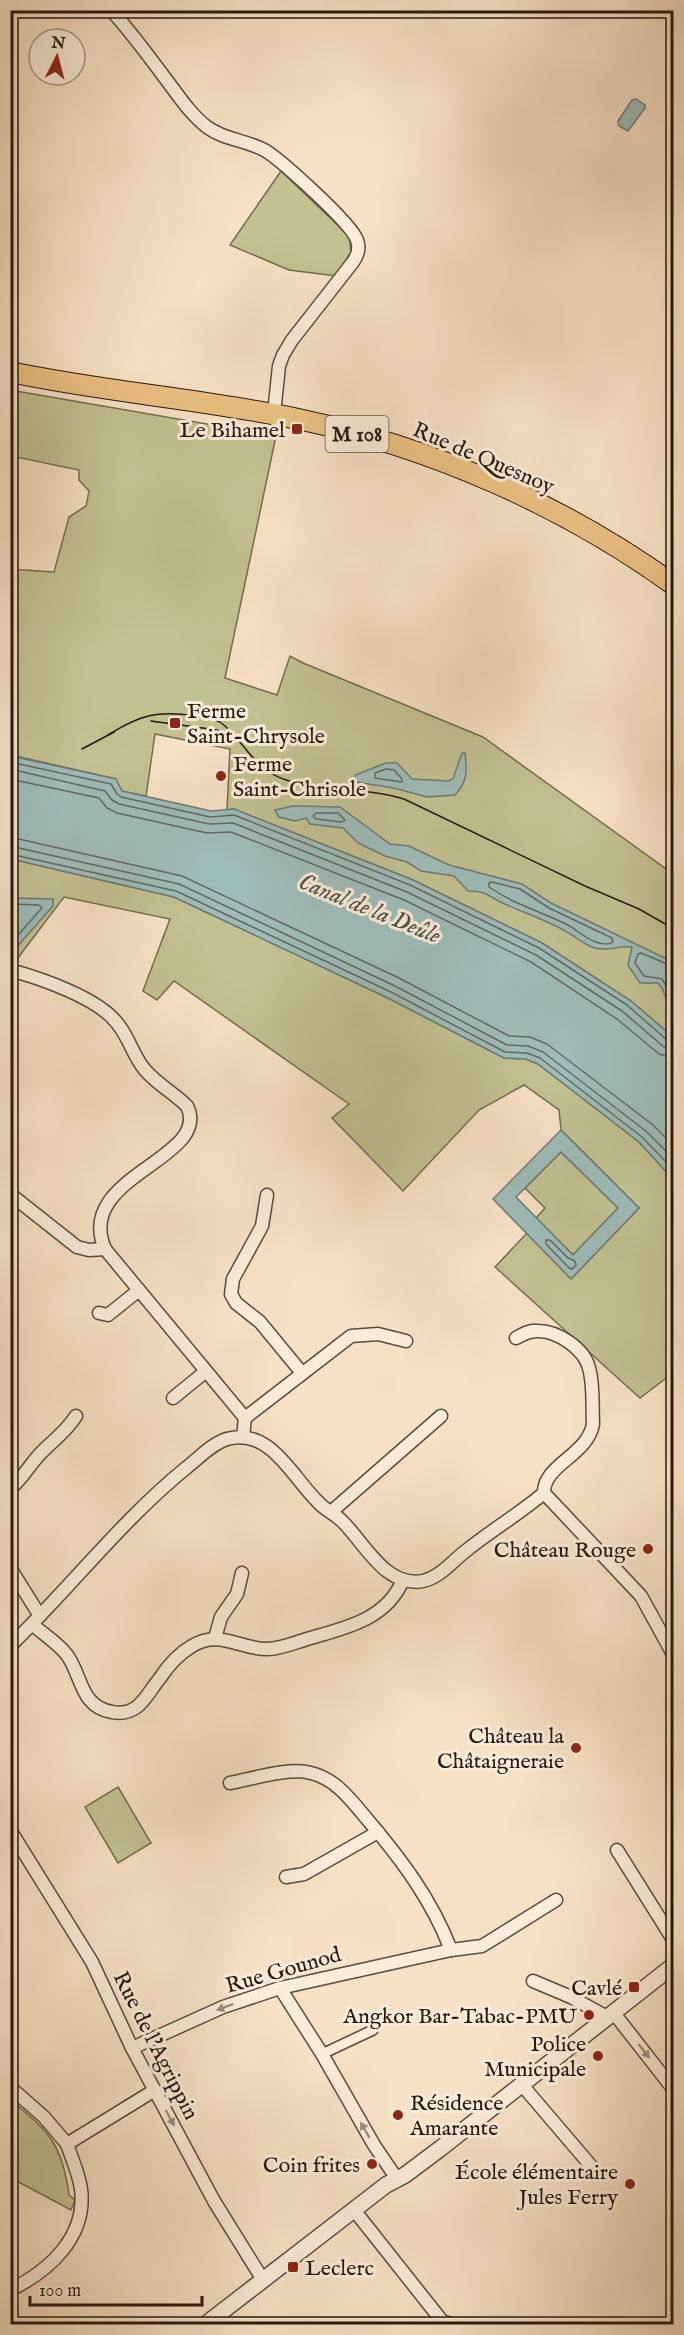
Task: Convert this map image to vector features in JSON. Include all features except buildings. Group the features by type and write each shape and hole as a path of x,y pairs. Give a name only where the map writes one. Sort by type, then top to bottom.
{"main road":[{"name":"Rue de Quesnoy","path":"10,372 272,414 316,423 385,442 491,481 592,533 674,585"}],"street":[{"path":"111,10 184,103 207,127 226,137 260,148 279,160 321,199 356,238 358,250 353,262 292,340 283,355 272,414"},
{"path":"10,970 52,984 108,1014 117,1022 144,1069 162,1087 183,1102 190,1111 190,1122 185,1137 119,1189 105,1206 100,1226 101,1240 105,1249 244,1418 243,1437"},
{"path":"10,1194 77,1246 89,1250 105,1249"},
{"path":"267,1195 262,1226 233,1279 231,1294 236,1303 260,1322 302,1373"},
{"path":"99,1313 108,1315 139,1290"},
{"path":"10,1646 164,1486 218,1443 229,1439 243,1437 268,1446 317,1502 347,1526 385,1570 403,1580 424,1581 436,1575 544,1493 546,1479 585,1443 592,1431 594,1424 589,1368 579,1352 556,1335 538,1330 526,1332 516,1338"},
{"path":"244,1418 351,1336 378,1334 405,1338"},
{"path":"173,1398 205,1372"},
{"path":"10,1489 76,1416"},
{"path":"332,1512 441,1416"},
{"path":"544,1493 641,1596 674,1656"},
{"path":"10,1568 36,1620 64,1651 73,1665 82,1691 105,1711 113,1713 123,1713 139,1706 164,1672 184,1652 200,1641 215,1638 266,1649 343,1629 368,1619 381,1610 393,1599 403,1580"},
{"path":"215,1638 221,1617 237,1594 242,1573"},
{"path":"230,1783 303,1771 315,1774 341,1789 399,1857 440,1923 451,1950"},
{"name":"Rue de l'Agrippin","path":"10,1830 92,1962 132,2048 224,2219 262,2280"},
{"path":"286,1877 304,1874 378,1832"},
{"path":"617,1850 674,1941"},
{"name":"Rue Gounod","path":"132,2048 223,2007 280,1988 451,1950 482,1946 555,1900"},
{"path":"206,2325 386,2185 522,2085 674,1965"},
{"path":"533,1982 610,2015 674,2090"},
{"path":"280,1988 322,2054 374,2145 397,2179"},
{"path":"322,2054 373,2030"},
{"path":"522,2085 592,2167"},
{"path":"10,2087 44,2117 67,2144 81,2189 82,2202 76,2231 59,2254 40,2274 10,2290"},
{"path":"67,2144 155,2090"},
{"path":"354,2210 442,2321 451,2325"}],"shaded area":[{"path":"281,171 349,236 351,252 336,276 289,270 230,245"},
{"path":"10,390 276,436 225,678 277,695 290,656 483,737 673,874 673,1037 631,1001 542,943 413,880 234,809 227,810 230,749 155,734 146,796 121,791 116,779 11,755 11,569 54,572 69,517 86,506 89,491 79,480 79,470 11,456"},
{"path":"11,859 174,897 388,998 504,1058 526,1059 538,1064 639,1142 673,1179 673,1373 640,1398 495,1267 527,1233 571,1279 639,1208 561,1130 559,1110 524,1085 479,1110 403,1191 332,1118 349,1104 174,981 157,1000 143,991 170,919 64,897 14,963 11,962 11,950 14,950 52,906 53,900 11,898"},
{"path":"561,1152 618,1208 573,1255 536,1218 545,1208 525,1188"},
{"path":"118,1787 151,1843 118,1863 85,1807"},
{"path":"11,2100 44,2130 58,2151 69,2195 75,2200 71,2210 11,2178"}],"water":[{"path":"636,99 645,105 645,108 628,131 619,126 618,121 632,100"},
{"path":"462,753 465,753 466,776 455,795 427,797 394,788 356,782 355,775 386,763 397,763 412,779 448,781 453,779"},
{"name":"Canal de la Deûle","path":"11,756 116,779 122,791 211,811 234,809 413,880 542,943 631,1001 673,1037 673,1179 639,1142 538,1064 526,1059 504,1058 388,998 174,897 11,859"},
{"path":"293,806 340,807 390,844 409,846 449,865 522,884 551,903 673,962 673,1005 668,1003 658,983 640,983 628,965 632,947 600,949 592,947 545,921 485,894 468,891 454,876 421,871 407,862 385,856 358,843 343,828 310,824 306,818 295,821 279,817 275,810"},
{"path":"11,898 53,899 53,906 14,950 11,950"},
{"path":"561,1130 639,1208 571,1279 493,1199","holes":["561,1152 618,1208 573,1255 516,1197"]}],"tram line":[{"path":"108,735 130,723 159,714 182,714 215,720 222,723 252,757 275,776 300,784 390,795 404,799 585,886 639,909 674,929"},
{"path":"151,721 217,730 230,735"},
{"path":"82,749 114,732"}],"place":[{"name":"Le Bihamel","path":"297,429"},
{"name":"Ferme Saint-Chrysole","path":"175,723"},
{"name":"Ferme Saint-Chrisole","path":"221,776"},
{"name":"Château Rouge","path":"648,1549"},
{"name":"Château la Châtaigneraie","path":"576,1748"},
{"name":"Cavlé","path":"634,1987"},
{"name":"Angkor Bar-Tabac-PMU","path":"589,2015"},
{"name":"Police Municipale","path":"598,2056"},
{"name":"Résidence Amarante","path":"398,2115"},
{"name":"Coin frites","path":"372,2164"},
{"name":"École élémentaire Jules Ferry","path":"630,2184"},
{"name":"Leclerc","path":"293,2267"}]}
